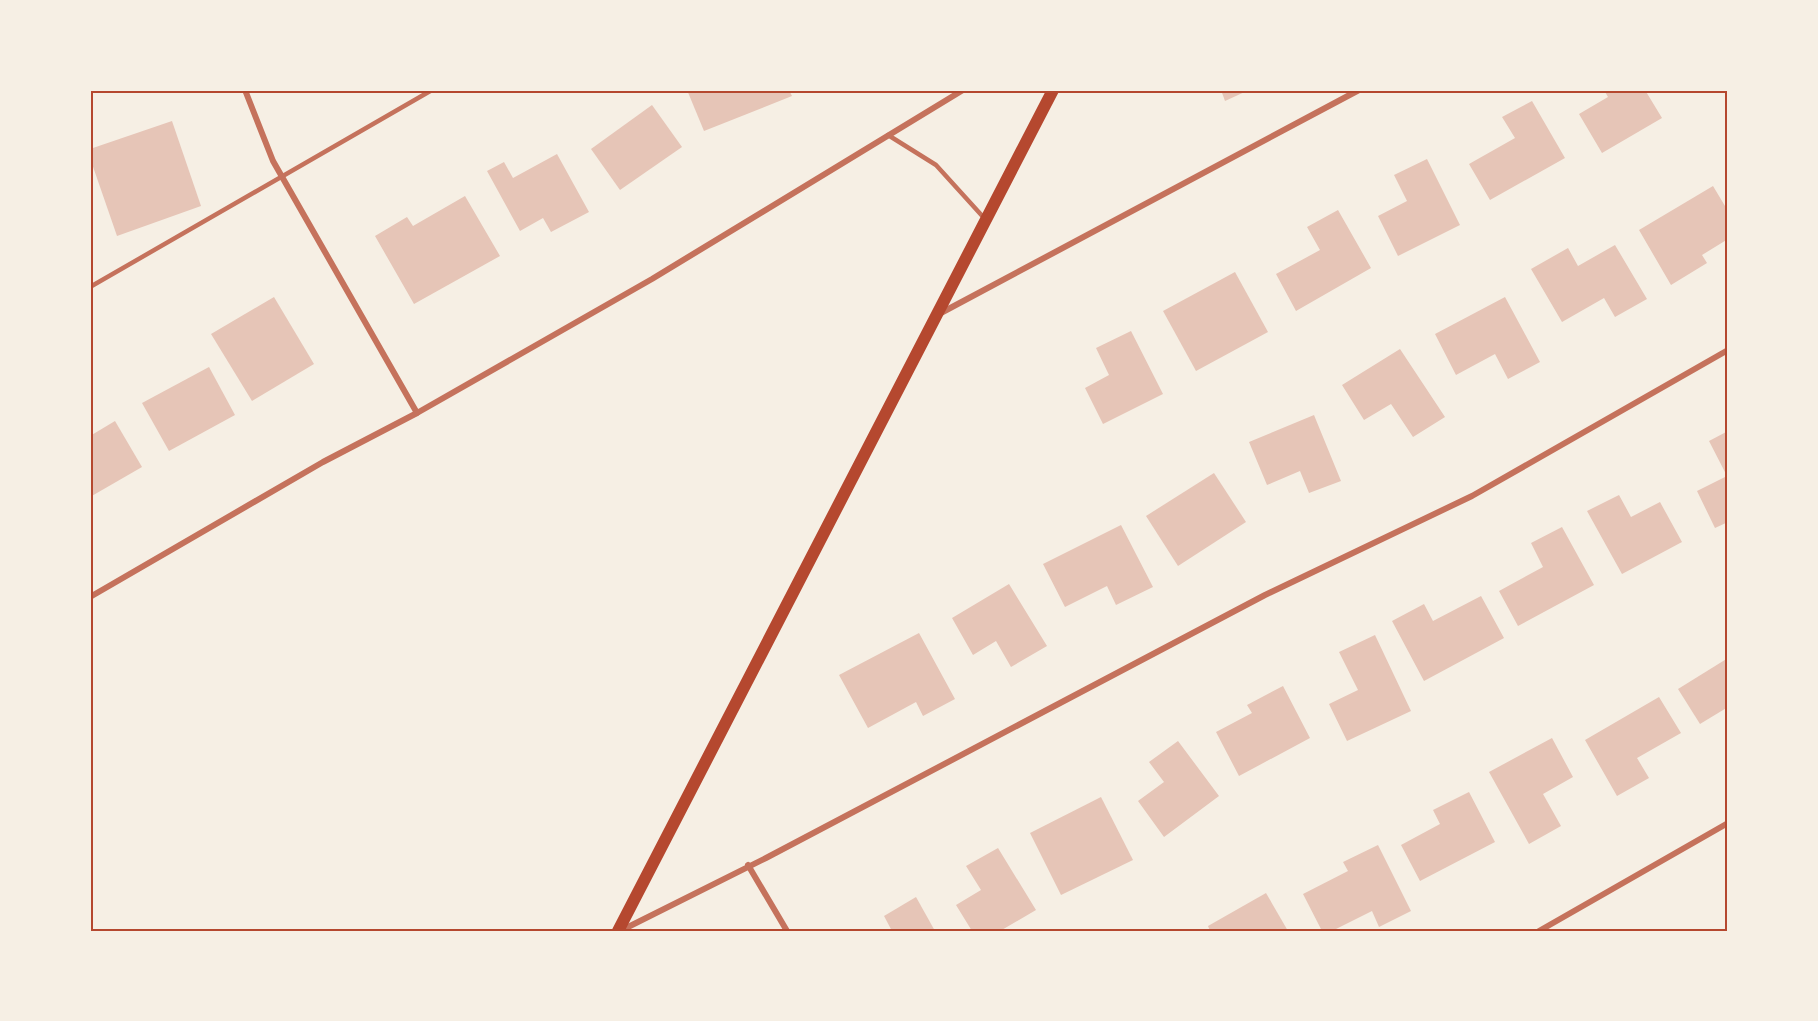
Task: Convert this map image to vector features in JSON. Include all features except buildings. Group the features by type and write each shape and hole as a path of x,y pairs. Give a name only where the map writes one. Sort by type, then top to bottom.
{"main road":[{"path":"619,931 1053,90"}],"street":[{"path":"244,90 283,177 417,413"},
{"path":"90,597 323,462 417,413 652,279 963,90"},
{"path":"937,315 1359,90"},
{"path":"619,931 1265,596 1472,496 1728,350"},
{"path":"1539,931 1728,823"},
{"path":"748,865 786,931"}],"lane":[{"path":"90,287 432,90"},
{"path":"888,135 936,165 986,220"}]}
